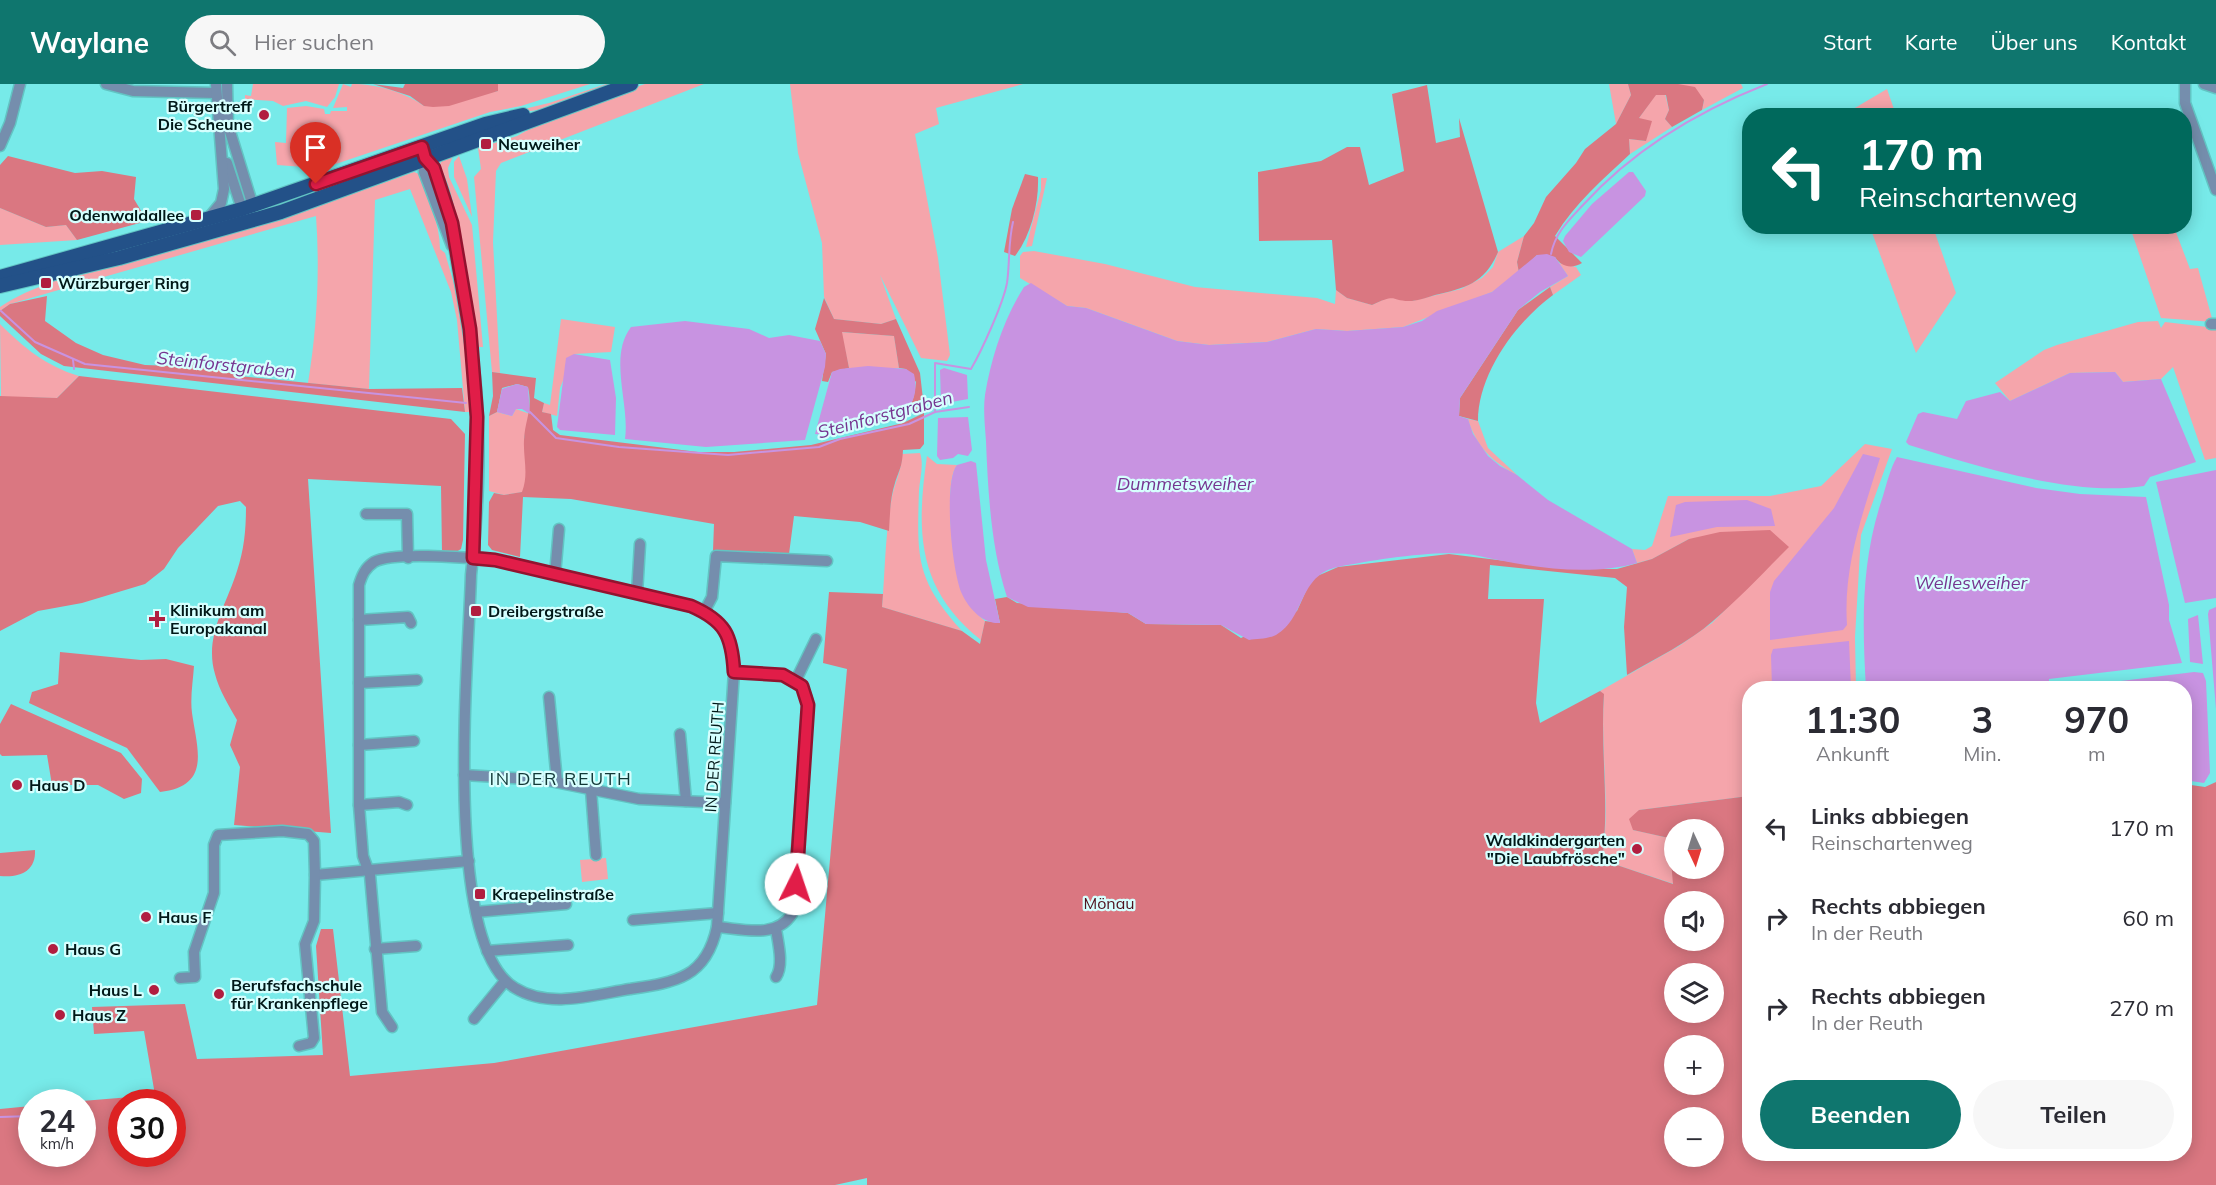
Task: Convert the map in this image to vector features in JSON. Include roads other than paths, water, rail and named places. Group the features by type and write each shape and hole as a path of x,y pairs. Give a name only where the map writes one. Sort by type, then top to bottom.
{"main road":[{"path":"0,286 119,258 252,220 424,152 485,124 575,103 631,84"},
{"path":"0,277 207,220 424,152"},
{"path":"247,208 252,220"}],"street":[{"path":"0,146 10,123 20,84"},
{"path":"105,84 129,87 216,88 224,189 221,203 207,220"},
{"path":"227,84 228,125 247,208"},
{"path":"2185,84 2185,108"},
{"path":"2204,84 2216,88"},
{"path":"2192,136 2216,190"},
{"path":"220,139 247,208"},
{"name":"IN DER REUTH","path":"424,152 434,168 452,223 470,329 476,389 476,511 473,558 464,775 469,861 476,912 487,951 505,981 531,996 554,1000 668,983 682,978 702,964 714,943 717,927 734,672 729,639 715,618 704,612 637,593 495,560 473,558"},
{"path":"366,514 407,514 408,558"},
{"path":"555,574 559,529"},
{"path":"637,593 639,544"},
{"path":"704,612 712,597 716,556 827,561"},
{"path":"392,1027 382,1012 368,870 362,849 359,805 359,585 364,571 384,558 473,558"},
{"path":"359,620 408,617 411,622"},
{"path":"796,680 816,639"},
{"path":"717,927 776,929 788,921 795,906 808,705 806,692 796,680 783,675 734,672"},
{"path":"359,683 417,680"},
{"path":"549,697 556,782"},
{"path":"680,734 686,801"},
{"path":"359,745 414,741"},
{"path":"464,775 556,782 632,798 725,803"},
{"path":"591,790 596,855"},
{"path":"359,805 399,802 407,805"},
{"path":"180,978 195,977 194,952 214,893 214,845 218,836 282,831 308,834 314,841 314,921 305,944 314,1038 311,1043 299,1046"},
{"path":"315,875 469,861"},
{"path":"476,912 566,904"},
{"path":"633,920 718,913"},
{"path":"776,929 779,953 779,973 776,977"},
{"path":"487,951 568,945"},
{"path":"375,949 416,946"},
{"path":"474,1019 505,981"}],"water":[{"path":"1629,172 1633,172 1646,191 1645,196 1581,257 1569,252 1563,241 1565,236 1592,204"},
{"name":"Dummetsweiher","path":"1547,254 1555,257 1568,276 1540,292 1518,310 1460,398 1459,416 1468,419 1473,434 1488,456 1500,466 1517,475 1548,500 1632,549 1637,563 1599,569 1558,569 1447,553 1370,561 1338,567 1325,572 1316,579 1286,628 1273,636 1249,640 1221,625 1146,624 1128,613 1028,607 1007,597 997,559 991,520 984,401 999,339 1024,287 1031,283 1067,306 1086,308 1177,341 1209,345 1267,342 1316,329 1347,331 1403,327 1422,321 1437,311 1492,292 1537,255"},
{"path":"685,321 749,329 769,338 789,335 820,341 826,354 825,367 805,440 706,447 625,439 626,425 620,366 624,339 631,327"},
{"path":"574,354 610,360 616,398 615,435 560,430 557,427 566,358"},
{"path":"868,366 906,369 914,374 914,396 908,408 890,420 824,435 815,434 832,372"},
{"path":"944,368 967,375 968,399 941,404 940,370"},
{"path":"2115,372 2123,382 2161,379 2196,462 2150,477 2144,486 2087,487 2025,478 1964,462 1909,445 1906,442 1918,414 1923,412 1957,419 1966,401 2000,392 2010,401 2070,373"},
{"path":"517,384 528,387 530,414 522,409 516,409 512,416 497,412 502,389"},
{"path":"968,417 972,450 968,456 958,454 953,458 940,460 937,456 938,418"},
{"path":"1863,454 1880,458 1851,561 1847,625 1843,630 1770,640 1770,592 1774,581 1834,508"},
{"name":"Wellesweiher","path":"1897,457 2036,488 2080,494 2146,497 2169,605 2169,620 2182,663 2049,679 2049,681 1866,681 1864,615 1867,567 1870,544 1892,466"},
{"path":"971,461 976,463 986,560 1000,623 982,618 969,605 962,594 955,567 950,489 957,465"},
{"path":"2216,470 2216,598 2185,603 2156,482"},
{"path":"1747,500 1771,509 1775,526 1717,527 1670,537 1676,505 1685,502"},
{"path":"2216,607 2216,709 2208,614 2209,610"},
{"path":"2198,615 2203,664 2190,662 2188,619"},
{"path":"1849,641 1851,681 1772,681 1773,649"},
{"path":"2194,672 2203,673 2206,681 2210,773 2204,783 2192,781 2192,681 2121,681"}],"waterway":[{"name":"Steinforstgraben","path":"1551,254 1559,233 1568,222 1602,185 1623,167 1668,134 1692,120 1767,84"},
{"path":"935,412 935,363 971,369 997,314 1007,283 1013,222"},
{"name":"Steinforstgraben","path":"1,311 35,342 85,364 466,403"},
{"path":"73,360 74,369"},
{"name":"Steinforstgraben","path":"530,412 556,438 619,447 728,455 819,447 840,439 909,424 935,412 969,407"},
{"path":"0,1117 18,1116"}],"place":[{"name":"Bürgertreff Die Scheune","path":"264,115"},
{"name":"Neuweiher","path":"486,144"},
{"name":"Odenwaldallee","path":"196,215"},
{"name":"Würzburger Ring","path":"46,283"},
{"name":"Dreibergstraße","path":"476,611"},
{"name":"Klinikum am Europakanal","path":"157,619"},
{"name":"Haus D","path":"17,785"},
{"name":"Waldkindergarten \"Die Laubfrösche\"","path":"1637,849"},
{"name":"Kraepelinstraße","path":"480,894"},
{"name":"Haus F","path":"146,917"},
{"name":"Haus G","path":"53,949"},
{"name":"Haus L","path":"154,990"},
{"name":"Berufsfachschule für Krankenpflege","path":"219,994"},
{"name":"Haus Z","path":"60,1015"}],"district":[{"name":"IN DER REUTH","path":"561,779"}],"park label":[{"name":"Mönau","path":"1109,903"}]}
